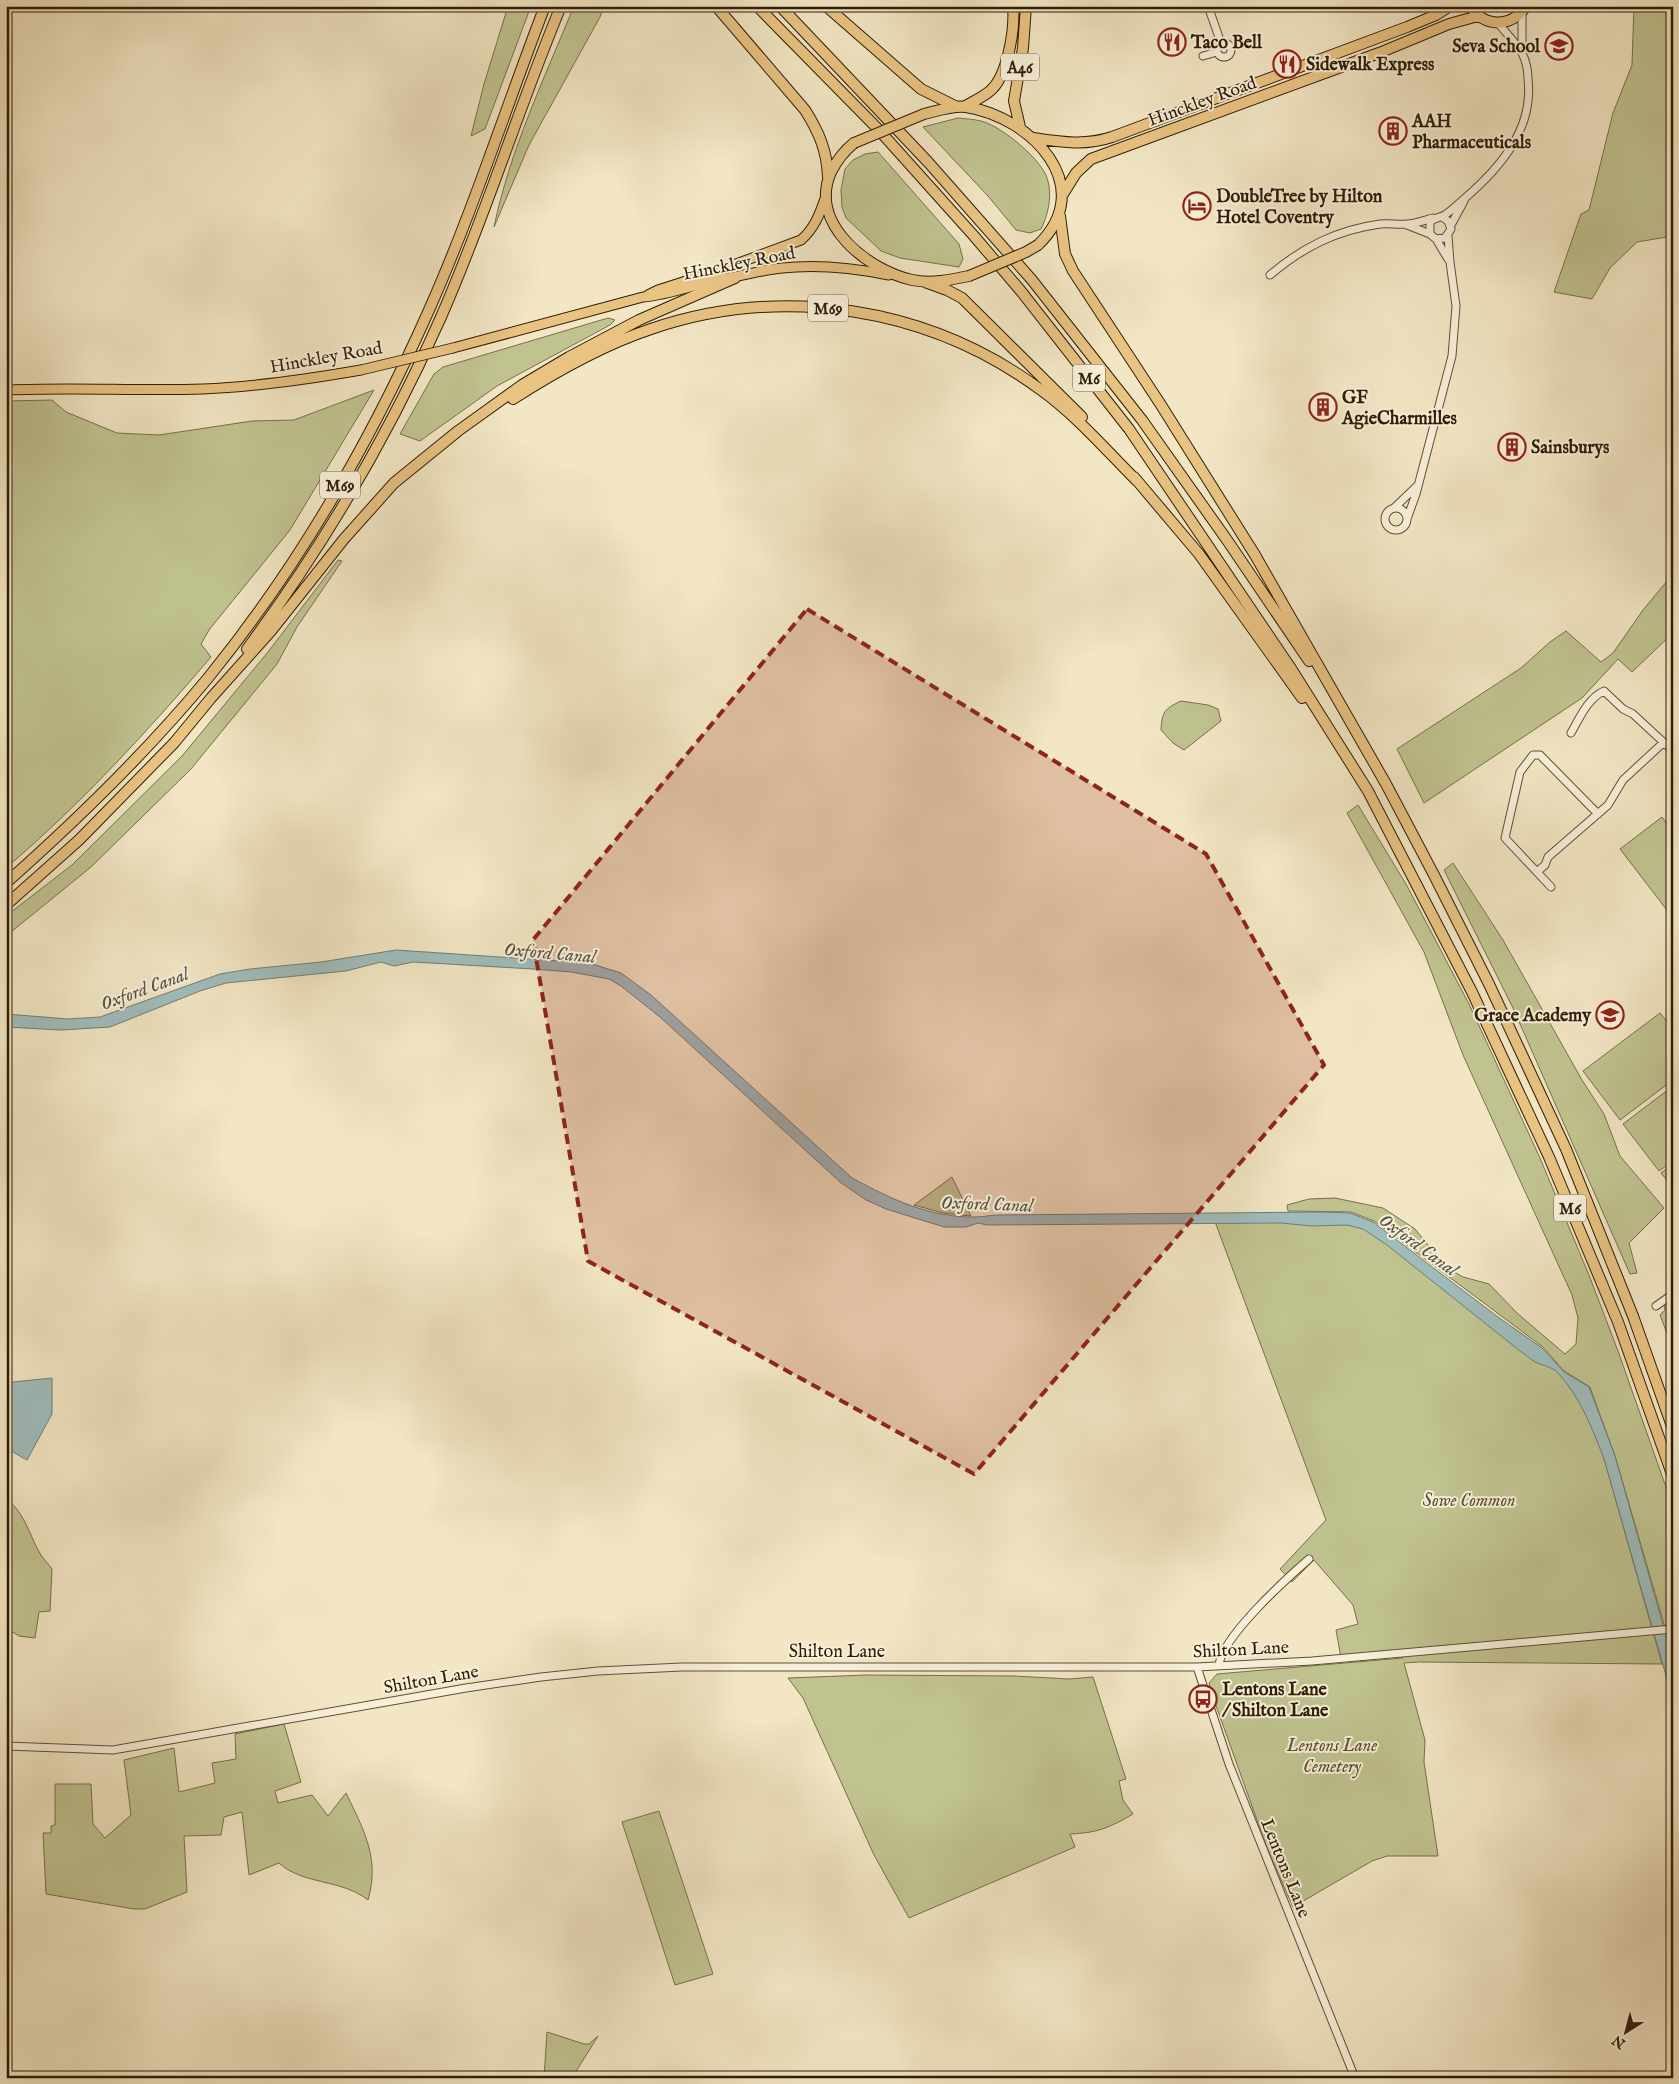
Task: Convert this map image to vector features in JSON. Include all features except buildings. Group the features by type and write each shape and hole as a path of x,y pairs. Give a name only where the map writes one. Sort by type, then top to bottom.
{"highway":[{"name":"M69","path":"6,883 75,821 134,762 188,701 268,599 315,527 391,391 430,309 489,158 545,6"},
{"name":"M69","path":"211,698 290,591 317,550 360,480 400,407 442,316 541,53 561,6"},
{"path":"716,6 799,103 816,128 826,152 828,178 826,195 834,224 846,241 871,263 900,277 925,282 962,298 1092,427 1199,554 1368,790"},
{"name":"M6","path":"757,6 878,129 974,236 1020,290 1129,429 1290,667 1368,790 1472,992 1549,1157 1618,1322 1673,1476"},
{"name":"M6","path":"780,6 928,162 1032,280 1142,420 1227,540 1306,657 1386,784 1489,984 1566,1149 1633,1316 1673,1429"},
{"path":"826,6 921,89 960,107 1004,118 1020,127 1034,138 1056,168 1063,194 1060,216 1064,254 1072,271 1161,405 1255,555 1386,784"},
{"name":"A46","path":"960,107 991,90 999,80 1005,67 1010,43 1013,6"},
{"name":"A46","path":"1020,127 1014,100 1023,48 1026,6"},
{"name":"Hinckley Road","path":"1034,138 1080,144 1098,142 1407,27 1436,15 1450,6"},
{"path":"1470,6 1478,16 1488,22 1498,23 1509,20 1524,9"},
{"name":"Hinckley Road","path":"1063,194 1076,173 1091,159 1379,53 1449,24 1478,16"},
{"path":"828,178 839,158 854,143 924,114 960,107"},
{"path":"925,282 951,280 969,276 1026,252 1038,245 1049,234 1060,216"},
{"name":"M69","path":"6,904 79,840 146,773 271,631 344,539 394,483 431,452 522,385 578,352 663,309 735,278"},
{"name":"M69","path":"487,410 507,403 604,348 671,322 724,310 754,307 804,306 852,310 901,320 935,332 970,346 1015,372 1060,405 1137,481"}],"main road":[{"name":"Hinckley Road","path":"6,390 60,388 231,388 361,370 452,348 643,297 801,240 809,233 817,221 826,195"},
{"name":"Hinckley Road","path":"643,297 660,296 720,279 803,266 856,269 900,277"}],"street":[{"path":"1208,6 1221,43"},
{"path":"1522,54 1524,9"},
{"path":"1270,274 1290,258 1330,236 1358,228 1382,224 1407,224 1442,217 1465,198 1505,156 1521,132 1527,116 1530,92 1527,69 1522,54 1498,23"},
{"path":"1217,52 1217,48 1221,43"},
{"path":"1217,52 1222,57 1228,56 1231,53 1231,48 1228,44 1221,43"},
{"path":"1203,56 1217,52"},
{"path":"1417,486 1395,507 1389,510 1385,518 1389,528 1394,530 1401,529 1407,519 1417,486 1452,356 1456,306 1448,236 1451,225 1465,198"},
{"path":"1442,217 1451,225"},
{"path":"1434,218 1428,226 1450,262"},
{"path":"1407,224 1442,239 1448,236"},
{"path":"1395,507 1405,512 1407,519"},
{"path":"1571,733 1585,709 1599,694 1604,692 1623,709 1633,714 1673,751"},
{"path":"1538,872 1545,865 1548,857 1609,804 1623,780 1664,743"},
{"path":"1551,887 1505,838 1520,772 1534,755 1540,755 1598,814"},
{"path":"1656,1306 1673,1294"},
{"path":"1219,1665 1223,1652 1229,1642 1257,1609 1308,1559"},
{"name":"Shilton Lane","path":"6,1746 105,1750 131,1748 212,1731 466,1688 541,1677 606,1671 682,1667 775,1666 1197,1667 1312,1661 1578,1639 1673,1629"},
{"name":"Lentons Lane","path":"1197,1667 1229,1764 1355,2078"}],"highlighted area":[{"path":"807,609 1206,854 1324,1065 974,1474 588,1261 533,940"}],"green space":[{"path":"508,6 531,6 485,129 471,136 484,84"},
{"path":"574,6 604,6 600,17 529,145 494,227 518,142"},
{"path":"1634,6 1673,6 1673,236 1637,242 1610,268 1592,299 1554,292 1581,214 1589,210 1613,113 1632,65"},
{"path":"958,118 981,121 998,129 1018,143 1041,167 1046,175 1050,195 1048,209 1041,229 1030,233 1016,230 988,196 923,127"},
{"path":"878,152 959,244 963,259 959,267 900,258 881,251 846,218 842,207 841,190 845,169 853,160 865,154"},
{"path":"608,318 615,320 610,325 497,386 420,441 400,434 434,374 443,367"},
{"path":"374,390 290,530 209,630 201,644 211,657 113,767 61,819 6,868 6,401 52,400 66,412 117,433 159,435 252,421 294,420"},
{"path":"338,560 342,561 297,627 277,664 191,769 91,867 6,936 6,916 72,865 182,756 268,652"},
{"path":"1673,574 1673,633 1632,672 1618,659 1582,698 1424,803 1397,749 1521,668 1550,642 1566,631 1601,662 1613,653 1643,610"},
{"path":"1181,701 1208,705 1218,709 1221,721 1184,750 1173,743 1161,730 1163,715 1167,709"},
{"path":"1358,805 1406,884 1469,1004 1540,1158 1589,1275 1618,1351 1673,1507 1673,1655 1615,1456 1590,1387 1564,1371 1543,1347 1374,1221 1351,1212 1288,1211 1287,1205 1309,1199 1335,1198 1383,1208 1415,1229 1447,1268 1463,1277 1489,1284 1518,1314 1565,1354 1576,1344 1578,1318 1572,1295 1463,1055 1424,952 1347,813"},
{"path":"1662,817 1673,831 1673,918 1620,849"},
{"path":"1453,863 1503,940 1582,1080 1604,1114 1620,1156 1664,1208 1629,1243 1637,1273 1630,1274 1513,1008 1444,870"},
{"path":"1660,1013 1673,1029 1673,1080 1620,1120 1583,1071"},
{"path":"1673,1086 1673,1161 1659,1171 1623,1124"},
{"path":"1673,1164 1673,1188 1661,1173"},
{"path":"952,1177 971,1216 943,1213 914,1205"},
{"name":"Sowe Common","path":"1214,1219 1358,1221 1551,1363 1591,1412 1662,1664 1404,1663 1425,1740 1424,1762 1438,1856 1387,1856 1372,1861 1293,1907 1267,1848 1209,1683 1217,1674 1403,1658 1402,1653 1341,1658 1336,1630 1358,1624 1353,1605 1314,1560 1292,1582 1280,1569 1326,1520"},
{"path":"1673,1298 1673,1349 1660,1315 1665,1310 1664,1305"},
{"path":"6,1500 21,1515 39,1553 52,1569 50,1611 39,1612 35,1638 19,1636 6,1628"},
{"path":"866,1675 1014,1676 1069,1679 1093,1677 1126,1779 1119,1781 1123,1800 1133,1814 1103,1829 1070,1834 1075,1847 909,1918 874,1855 803,1698 788,1678"},
{"path":"284,1724 301,1782 275,1791 278,1803 312,1795 328,1816 346,1793 368,1844 372,1865 372,1879 368,1900 346,1888 299,1875 279,1863 249,1875 242,1812 224,1817 221,1835 184,1836 187,1892 145,1909 134,1909 46,1894 43,1833 51,1833 51,1826 55,1825 55,1784 91,1784 93,1824 105,1838 131,1815 124,1760 174,1748 179,1792 215,1783 212,1763 236,1759 235,1734"},
{"path":"659,1811 713,1974 675,1985 622,1822"},
{"path":"547,2032 584,2044 589,2044 598,2036 572,2078 544,2078"}],"water":[{"path":"396,950 589,963 621,973 651,995 852,1178 896,1200 927,1211 976,1217 999,1215 1325,1212 1350,1213 1373,1222 1542,1348 1564,1372 1589,1387 1615,1456 1673,1660 1673,1700 1604,1459 1580,1403 1567,1383 1557,1372 1535,1362 1520,1351 1387,1245 1363,1229 1347,1225 1312,1226 1281,1223 987,1225 978,1223 966,1227 944,1227 886,1209 866,1200 840,1182 660,1017 621,986 609,979 571,972 413,962 394,966 381,962 346,971 226,983 200,991 110,1027 61,1030 6,1027 6,1014 68,1019 100,1017 220,974 321,962"},
{"path":"52,1378 52,1414 27,1460 13,1452 6,1443 6,1386 13,1382"}],"place":[{"name":"Taco Bell","path":"1172,42"},
{"name":"Seva School","path":"1559,46"},
{"name":"Sidewalk Express","path":"1287,64"},
{"name":"AAH Pharmaceuticals","path":"1393,131"},
{"name":"DoubleTree by Hilton Hotel Coventry","path":"1197,206"},
{"name":"GF AgieCharmilles","path":"1323,407"},
{"name":"Sainsburys","path":"1512,447"},
{"name":"Grace Academy","path":"1610,1015"},
{"name":"Lentons Lane / Shilton Lane","path":"1203,1699"}],"water label":[{"name":"Oxford Canal","path":"550,952"},
{"name":"Oxford Canal","path":"144,988"},
{"name":"Oxford Canal","path":"987,1203"},
{"name":"Oxford Canal","path":"1419,1244"}],"park label":[{"name":"Lentons Lane Cemetery","path":"1332,1755"}]}
